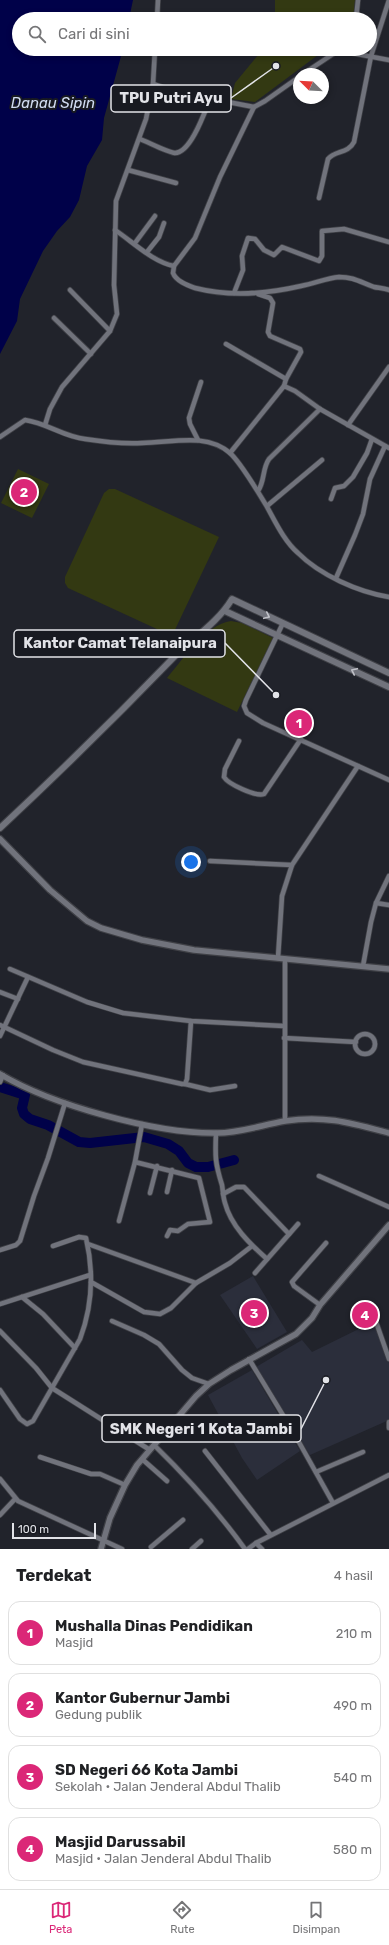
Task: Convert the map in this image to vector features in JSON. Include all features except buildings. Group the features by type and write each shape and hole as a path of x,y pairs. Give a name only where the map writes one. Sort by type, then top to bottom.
{"main road":[{"path":"0,828 69,763 180,652 225,611 232,599 389,673"},
{"path":"225,611 389,687"}],"street":[{"path":"157,12 158,0"},
{"path":"357,12 358,0"},
{"path":"377,36 388,0"},
{"path":"45,425 50,409 62,387 110,331 117,314 114,284 116,201 140,139 146,119 153,84 154,56"},
{"path":"312,68 330,56"},
{"path":"319,198 328,159 333,155 348,150 354,142 371,56 389,60"},
{"path":"153,84 210,99 254,107 265,102 293,81"},
{"path":"140,139 175,153 181,151 195,134 210,99"},
{"path":"254,107 220,177 195,238 174,266 174,278 191,286 216,292 256,294 341,277 355,278 375,287 389,290"},
{"path":"128,170 176,183"},
{"path":"135,244 155,216"},
{"path":"147,252 158,237 164,222"},
{"path":"234,293 243,270 242,256 248,238 255,239 264,250 274,255 282,247 319,261 322,256 322,231 344,229 389,242"},
{"path":"115,230 147,252 167,264 174,266"},
{"path":"70,290 110,331"},
{"path":"230,453 284,386 286,379 301,352 300,349 270,336 268,332 272,312 272,300 256,294"},
{"path":"54,318 91,354"},
{"path":"226,344 286,379"},
{"path":"348,425 389,368"},
{"path":"198,440 190,424 189,418 201,382"},
{"path":"284,386 295,391 320,409 387,447 370,479 363,514 336,578"},
{"path":"258,490 263,483 264,469 269,459 320,409"},
{"path":"0,437 25,420 45,425 70,437 125,444 198,440 214,443 230,453 258,490 297,553 312,565 357,590 389,597"},
{"path":"331,499 336,488 344,486 358,471 372,439"},
{"path":"267,506 322,460"},
{"path":"283,623 249,692 245,709 249,716 389,780"},
{"path":"239,741 225,770 224,777 230,784 258,795 264,794 301,739"},
{"path":"278,958 282,896 292,865 358,766"},
{"path":"0,839 50,890 87,921 101,928 142,940 186,949 389,969"},
{"path":"210,861 292,865"},
{"path":"363,966 376,903 389,876"},
{"path":"376,903 389,905"},
{"path":"285,1121 284,1026 286,959"},
{"path":"10,969 87,1002 123,1013 191,1021 284,1026"},
{"path":"0,1036 2,1026 18,999 28,977"},
{"path":"0,992 18,999"},
{"path":"185,1084 187,1079 191,1021"},
{"path":"2,1026 83,1062 210,1090 235,1086"},
{"path":"364,1034 371,1035 375,1040 375,1046 372,1051 366,1054 360,1052 356,1048 356,1042 359,1036 364,1034"},
{"path":"284,1038 356,1042"},
{"path":"0,1082 1,1074 65,1103 142,1124 185,1132 235,1132 285,1121 329,1119 342,1120 389,1133"},
{"path":"0,1250 16,1245 20,1241 65,1103"},
{"path":"118,1221 135,1162 142,1124"},
{"path":"216,1133 215,1159 217,1171 231,1218 252,1246 267,1259"},
{"path":"135,1162 157,1166 199,1178 211,1221 208,1223 188,1224 178,1231 171,1230 167,1236"},
{"path":"150,1193 157,1166"},
{"path":"166,1192 172,1170"},
{"path":"319,1176 389,1207"},
{"path":"223,1194 236,1187 244,1187 289,1234"},
{"path":"255,1273 298,1224"},
{"path":"101,1549 103,1540 125,1485 142,1459 196,1396 209,1384 249,1359 296,1334 312,1318 320,1305 389,1225"},
{"path":"0,1390 20,1419 26,1424 33,1421 80,1339 89,1311 91,1282 88,1244 86,1238 83,1236 53,1246"},
{"path":"320,1305 294,1286 292,1282 326,1243"},
{"path":"88,1244 196,1282"},
{"path":"91,1282 144,1312 152,1315 166,1312 196,1282 230,1263 252,1246"},
{"path":"0,1304 90,1275"},
{"path":"22,1297 43,1314 75,1348"},
{"path":"367,1304 376,1311 375,1319 389,1359"},
{"path":"112,1321 144,1335 159,1344 182,1370 192,1378 209,1384"},
{"path":"0,1331 36,1368 52,1388 152,1447 191,1480 216,1509 246,1549 270,1534 389,1475"},
{"path":"249,1359 333,1503"},
{"path":"389,1422 389,1428"},
{"path":"205,1451 270,1534"},
{"path":"316,1472 363,1452"},
{"path":"40,1457 91,1474 100,1474 125,1485"},
{"path":"142,1459 168,1481"},
{"path":"0,1479 15,1499 122,1549"},
{"path":"0,1515 15,1499"},
{"path":"151,1548 183,1520"},
{"path":"192,1549 201,1541"},
{"path":"256,1543 262,1549"}],"shaded area":[{"path":"253,1276 287,1332 257,1349 220,1295"},
{"path":"373,1322 389,1357 389,1420 310,1455 256,1367 302,1340 312,1352"},
{"path":"252,1370 300,1451 257,1480 242,1458 208,1395"}],"green space":[{"path":"275,0 355,0 354,12 275,12"},
{"path":"257,56 317,56 301,68 293,68 293,74 255,102 231,99 235,83"},
{"path":"18,469 49,484 32,518 1,503"},
{"path":"109,489 115,489 219,537 172,636 68,588 65,583 65,577 104,493"},
{"path":"231,621 242,623 273,638 237,712 167,678 188,652 204,636 221,624"}],"water":[{"name":"Danau Sipin","path":"0,0 133,0 130,12 12,12 12,56 121,56 104,118 102,140 87,166 79,200 70,217 57,231 43,251 20,299 17,321 0,354"}],"waterway":[{"path":"0,1087 25,1095 22,1108 24,1114 30,1119 48,1125 79,1142 90,1143 144,1137 168,1144 179,1151 188,1163 196,1167 208,1167 234,1160"}],"place":[{"name":"TPU Putri Ayu","path":"276,66"},
{"name":"Kantor Gubernur Jambi","path":"24,492"},
{"name":"Kantor Camat Telanaipura","path":"276,695"},
{"name":"Mushalla Dinas Pendidikan","path":"299,723"},
{"name":"SD Negeri 66 Kota Jambi","path":"254,1313"},
{"name":"Masjid Darussabil","path":"365,1315"},
{"name":"SMK Negeri 1 Kota Jambi","path":"326,1380"}]}
